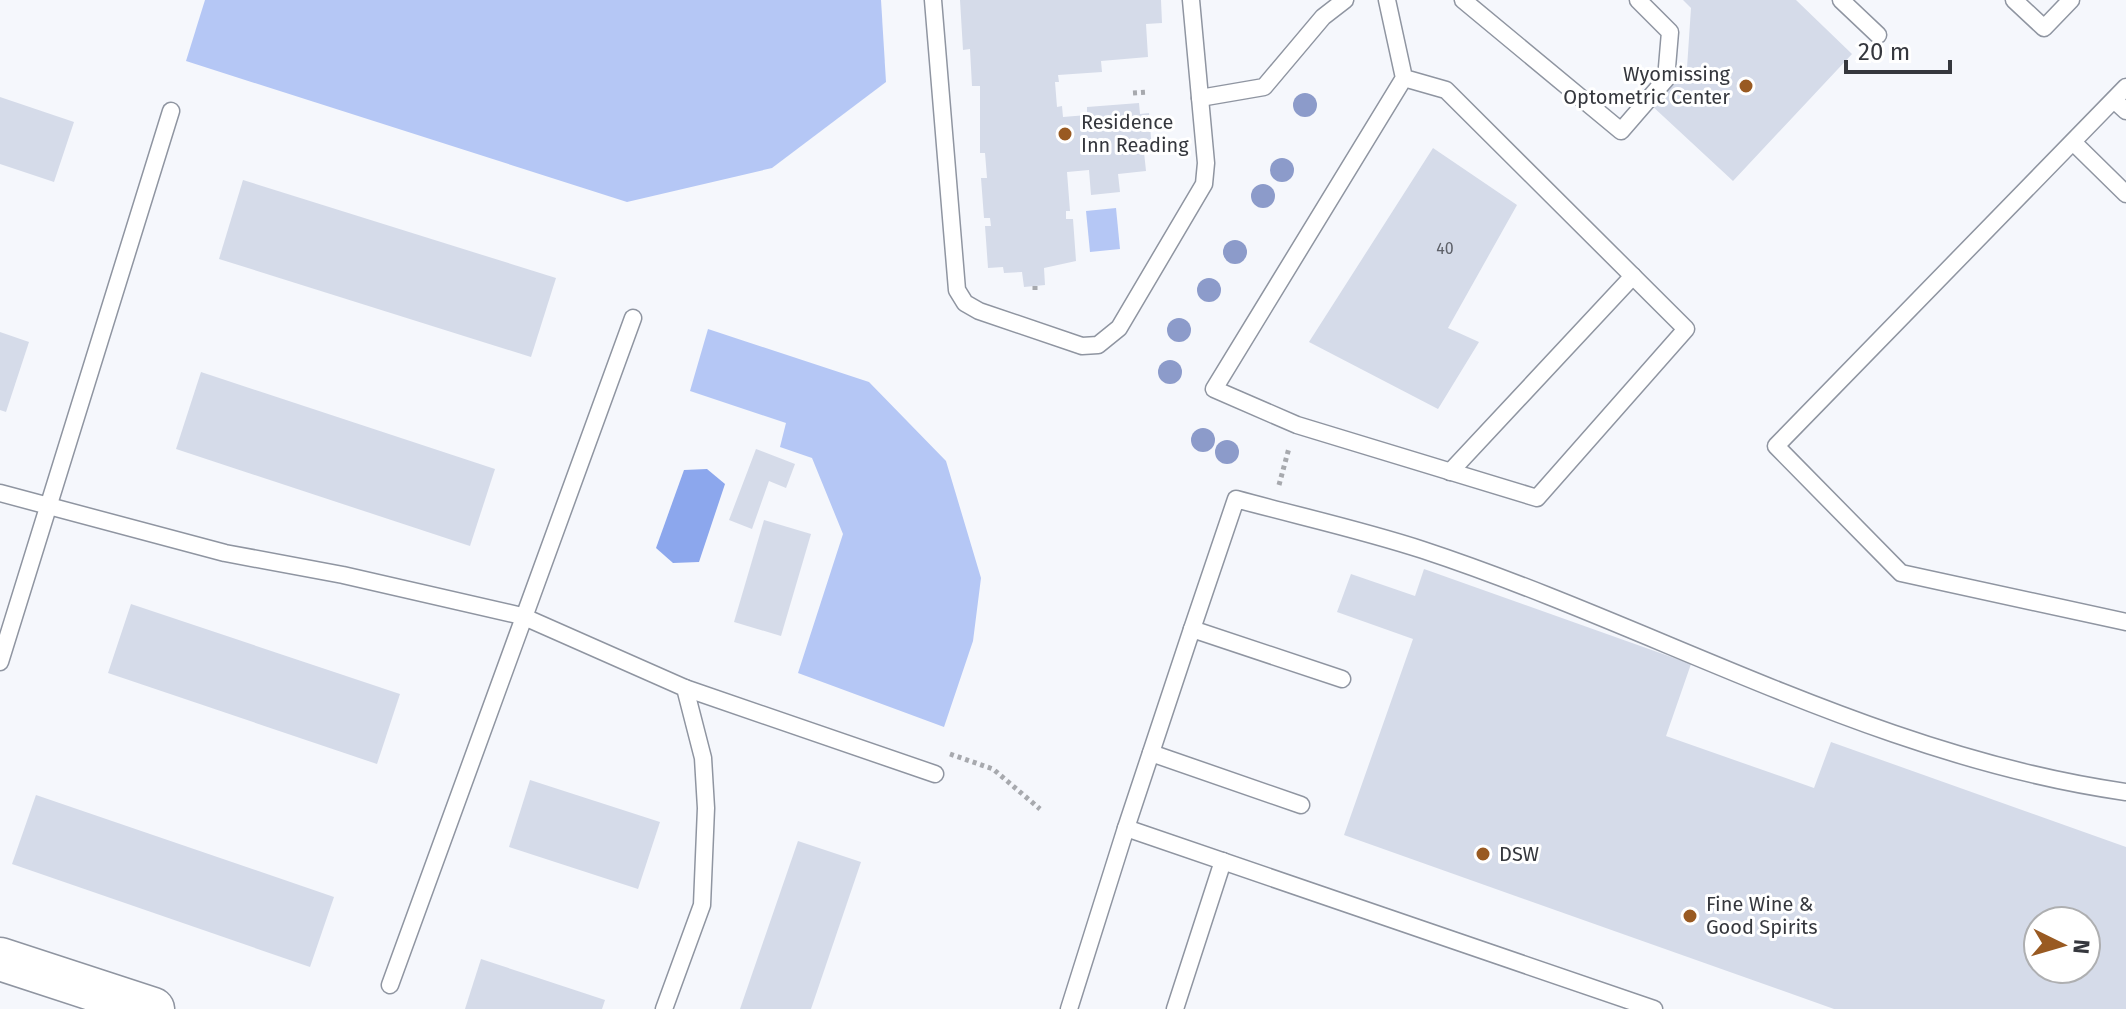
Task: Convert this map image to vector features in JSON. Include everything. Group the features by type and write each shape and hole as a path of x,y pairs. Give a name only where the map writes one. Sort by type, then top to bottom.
{"main road":[{"path":"0,959 77,990 153,1009"}],"lane":[{"path":"933,0 957,290 965,303 979,311 1082,346 1098,345 1119,328 1204,184 1206,163 1191,0"},
{"path":"1200,98 1264,87 1323,17 1345,0"},
{"path":"1387,0 1404,78 1214,389 1297,425 1537,498 1686,329 1446,90 1404,78"},
{"path":"1463,0 1621,131 1666,79 1670,32 1638,0"},
{"path":"1841,0 1878,35"},
{"path":"2014,0 2044,28 2071,0"},
{"path":"2126,87 2120,105 2073,142 1776,446 1901,573 2126,622"},
{"path":"0,662 171,111"},
{"path":"2073,142 2126,194"},
{"path":"1450,472 1633,276"},
{"path":"390,985 633,318"},
{"path":"0,493 225,553 343,575 522,616 685,688 935,774"},
{"path":"1069,1009 1236,499 1423,550 1846,720 2051,782 2126,792"},
{"path":"1192,629 1342,679"},
{"path":"664,1009 702,905 706,808 703,758 685,688"},
{"path":"1151,753 1301,805"},
{"path":"1126,828 1654,1009"},
{"path":"1175,1009 1223,861"}],"path":[{"path":"1133,93 1148,92"},
{"path":"1035,286 1035,294"},
{"path":"1273,509 1297,425"},
{"path":"970,761 993,769 1040,809"}],"shaded area":[{"path":"205,0 881,0 886,82 772,168 627,202 186,61"},
{"path":"1116,208 1120,249 1090,252 1086,211"},
{"path":"708,329 869,382 946,461 981,578 973,641 944,727 798,673 843,534 812,458 780,447 786,423 690,391"},
{"path":"707,469 725,484 699,562 673,563 656,548 684,470"}],"building":[{"name":"Residence Inn Reading","path":"960,0 1161,0 1162,23 1146,24 1148,57 1101,61 1102,72 1058,75 1059,82 1055,82 1057,107 1062,106 1063,117 1087,115 1087,107 1139,103 1140,114 1149,113 1152,151 1144,152 1146,171 1118,174 1120,192 1091,195 1089,170 1067,172 1070,211 1066,211 1066,219 1073,219 1076,261 1044,268 1045,285 1024,287 1022,272 1004,273 1003,267 988,268 985,226 991,226 990,218 984,218 981,178 987,178 985,153 980,153 980,86 972,86 970,49 963,50"},
{"name":"Wyomissing Optometric Center","path":"1683,0 1796,0 1852,54 1733,181 1650,104 1687,68 1691,8"},
{"path":"0,97 74,122 54,182 0,164"},
{"path":"1433,148 1517,205 1448,328 1479,342 1438,409 1309,342"},
{"path":"243,180 556,278 531,357 219,259"},
{"path":"0,332 29,342 6,412 0,410"},
{"path":"201,372 495,469 470,546 176,449"},
{"path":"756,449 795,464 786,488 769,481 752,529 729,520"},
{"path":"764,520 811,534 781,636 734,622"},
{"path":"1424,569 1691,664 1666,736 1814,788 1831,742 2126,847 2126,1009 1834,1009 1344,835 1413,639 1337,612 1351,574 1415,596"},
{"path":"131,604 400,694 377,764 108,673"},
{"path":"530,780 660,822 638,889 509,847"},
{"path":"36,795 334,897 310,967 12,864"},
{"path":"798,841 861,862 811,1009 740,1009"},
{"path":"481,959 605,1000 602,1009 465,1009"}],"place":[{"name":"Wyomissing Optometric Center","path":"1746,86"},
{"name":"Residence Inn Reading","path":"1065,134"},
{"name":"DSW","path":"1483,854"},
{"name":"Fine Wine & Good Spirits","path":"1690,916"}]}
